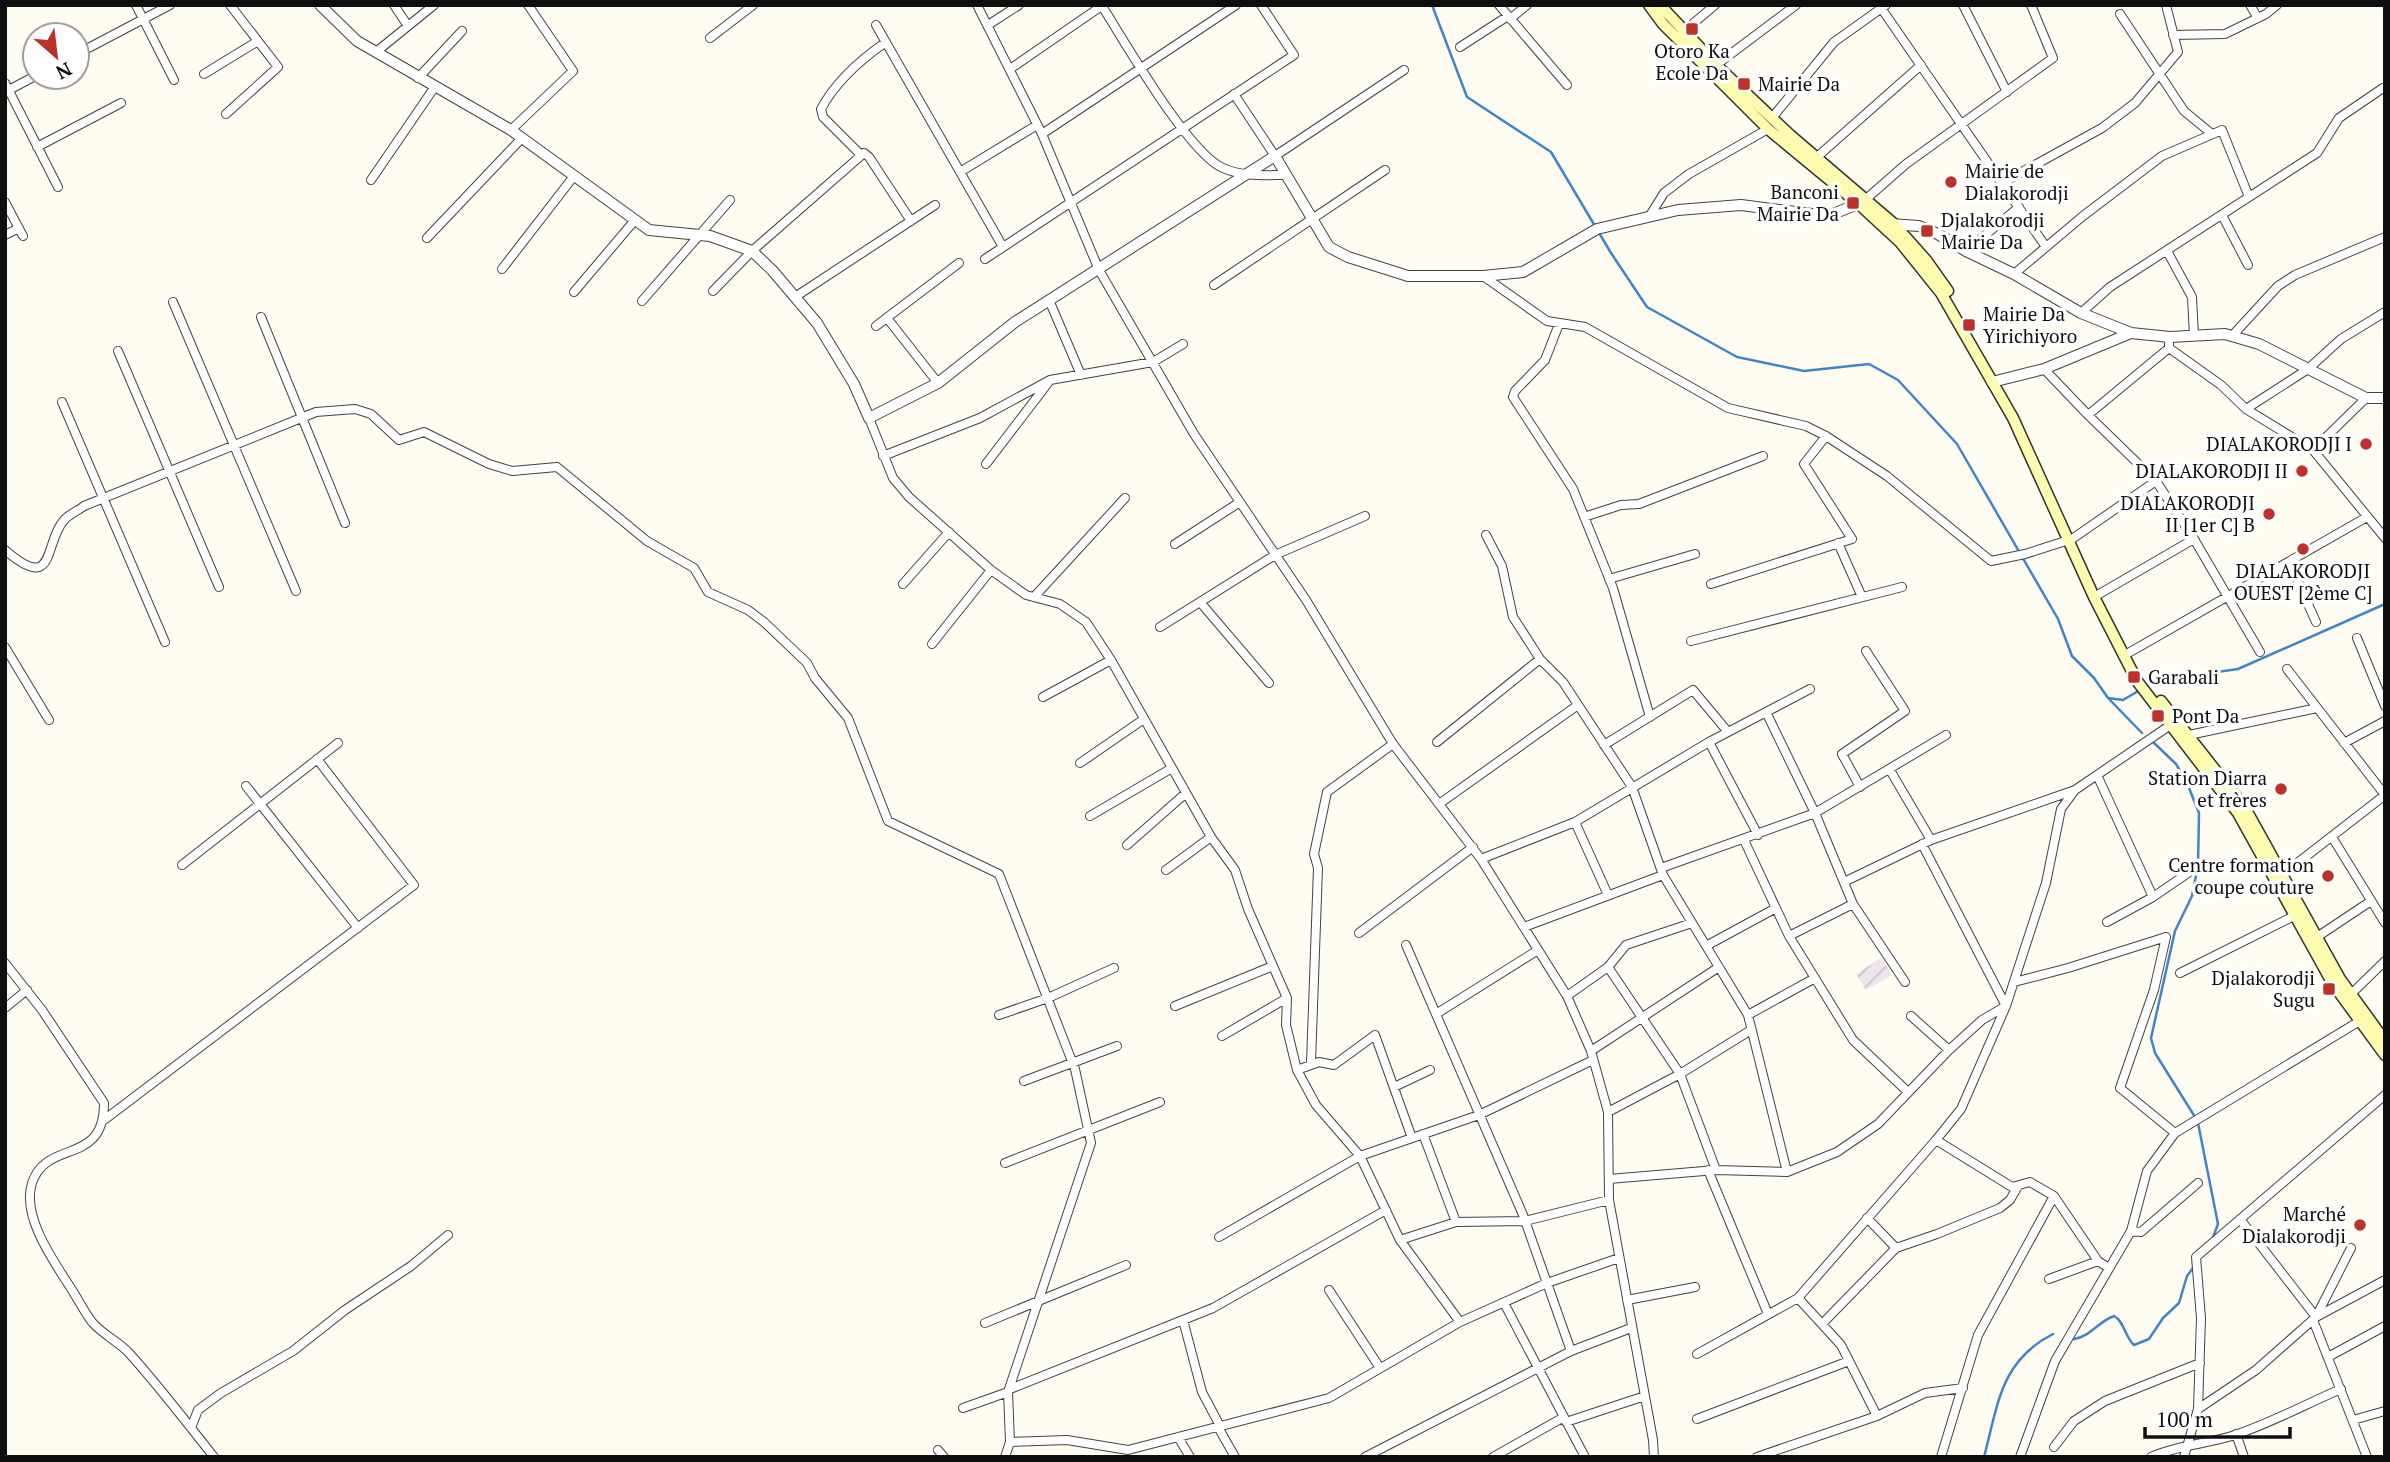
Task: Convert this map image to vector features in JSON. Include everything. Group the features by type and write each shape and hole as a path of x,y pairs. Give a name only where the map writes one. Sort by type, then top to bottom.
{"main road":[{"path":"1649,5 1662,24 1770,124 1862,202 1894,224 1926,260 1949,292 1995,381 2126,655 2153,696 2245,808 2282,875 2299,914 2316,937 2348,997"},
{"path":"1660,5 1770,124 1817,157 1900,242 1941,293 1995,381"},
{"path":"2186,737 2238,813 2348,997 2383,1047"}],"street":[{"path":"136,5 174,80"},
{"path":"91,47 170,5"},
{"path":"226,114 278,67 230,5"},
{"path":"320,5 357,41 434,88 511,130 649,230 710,236 752,251 772,270 817,323 854,384 893,478 909,497 992,570 1026,596 1060,604 1086,622 1111,660 1211,838 1235,870 1248,909 1287,998 1286,1025 1297,1070 1317,1105 1360,1156 1401,1240 1461,1322"},
{"path":"394,5 408,26"},
{"path":"376,52 434,5"},
{"path":"511,130 573,71 528,5"},
{"path":"710,38 753,5"},
{"path":"977,5 1042,134 1099,270 1194,434 1306,600 1393,744 1472,847 1567,996 1592,1055 1608,1112 1609,1200 1654,1457"},
{"path":"988,25 1019,5"},
{"path":"1042,134 1236,5"},
{"path":"985,259 1294,55 1261,5"},
{"path":"1499,5 1567,85"},
{"path":"1460,47 1527,5"},
{"path":"1683,32 1714,5"},
{"path":"1716,65 1796,5"},
{"path":"1963,5 2007,92"},
{"path":"1234,94 1275,156 1329,247 1348,257 1408,276 1483,276 1523,272 1597,229 1678,210 1741,205 1828,216 1862,202 1906,164 2053,58 2031,5"},
{"path":"2002,183 2102,128 2135,103 2178,52 2166,5"},
{"path":"2250,5 2258,18"},
{"path":"2173,34 2225,34 2277,5"},
{"path":"1010,69 1103,6 1182,129 1210,161 1223,168 1246,174 1286,175"},
{"path":"1649,217 1664,193 1689,174 1770,124 1834,42 1882,6 2046,247"},
{"path":"2120,14 2184,111 2212,134"},
{"path":"876,25 1003,247"},
{"path":"418,78 462,31"},
{"path":"204,74 258,41"},
{"path":"860,154 823,117 821,109 846,75 864,57 886,43"},
{"path":"1817,157 1921,65"},
{"path":"869,418 938,383 1015,321 1099,270 1404,70"},
{"path":"7,86 58,187"},
{"path":"371,180 434,88"},
{"path":"2081,313 2110,287 2317,153 2339,118 2383,88"},
{"path":"37,147 121,103"},
{"path":"960,172 1037,125"},
{"path":"2014,274 2083,216 2162,156 2222,130 2249,197"},
{"path":"427,238 522,138"},
{"path":"713,291 752,251 860,154 867,154 911,221"},
{"path":"1214,285 1385,170"},
{"path":"502,269 574,176"},
{"path":"642,302 730,201"},
{"path":"5,202 21,232 5,235"},
{"path":"796,297 935,205"},
{"path":"1966,251 2019,207"},
{"path":"2222,215 2248,265"},
{"path":"574,292 635,220"},
{"path":"1877,221 1919,226 1936,233 2081,313 2131,333 2169,342 2246,409 2314,450 2385,538"},
{"path":"2232,336 2278,286 2295,275 2385,237"},
{"path":"2166,251 2192,298 2194,335"},
{"path":"876,326 959,263"},
{"path":"1483,276 1547,321 1586,327 1728,408 1806,426 1826,436 1887,476 1991,561 2025,554 2070,539 2156,481"},
{"path":"1049,300 1081,375"},
{"path":"173,302 296,592"},
{"path":"2246,409 2308,369 2342,339 2385,312"},
{"path":"261,317 345,523"},
{"path":"887,318 938,383"},
{"path":"1559,324 1545,360 1514,391 1513,397 1567,479 1584,517 1609,579 1650,717"},
{"path":"1995,381 2044,369 2131,333"},
{"path":"2088,415 2169,342 2194,335 2225,334 2259,344 2366,398 2385,398"},
{"path":"883,456 980,418 1050,380 1153,362 1183,344"},
{"path":"118,351 219,587"},
{"path":"2044,369 2156,481 2194,539 2260,652"},
{"path":"986,464 1050,380"},
{"path":"2314,450 2366,398"},
{"path":"62,402 165,642"},
{"path":"5,550 20,563 32,568 40,566 46,561 64,519 84,506 316,412 355,410 371,414 399,440 424,432 489,464 512,471 557,467 647,541 694,568 708,592 748,610 764,622 807,663 815,678 848,718 888,821 999,874 1073,1062 1091,1143 1009,1390 1010,1443 1005,1457"},
{"path":"1711,583 1852,539 1804,464 1826,436"},
{"path":"1584,517 1621,506 1639,504 1763,456"},
{"path":"1034,597 1125,498"},
{"path":"1175,544 1240,502"},
{"path":"1160,627 1275,555 1365,516"},
{"path":"2126,655 2367,517"},
{"path":"903,584 948,532"},
{"path":"1486,535 1502,566 1513,617 1540,659 1563,682 1632,788 1662,872 1748,1016 1787,1172"},
{"path":"2096,596 2194,539"},
{"path":"1838,543 1862,597"},
{"path":"1609,579 1695,554"},
{"path":"2289,562 2316,622"},
{"path":"932,644 992,570"},
{"path":"1691,641 1902,587"},
{"path":"1200,602 1269,683"},
{"path":"2357,638 2385,706"},
{"path":"5,647 49,720"},
{"path":"1860,787 1842,754 1905,711 1866,650"},
{"path":"1437,742 1540,659"},
{"path":"1043,696 1111,660"},
{"path":"2282,875 2385,795 2287,669"},
{"path":"1480,859 1575,822 1709,742 1810,689"},
{"path":"1604,745 1693,690 1728,732"},
{"path":"1439,804 1578,705"},
{"path":"2186,737 2317,708"},
{"path":"1766,712 1815,813 1853,904 1905,982"},
{"path":"1080,763 1144,719"},
{"path":"2344,743 2385,721"},
{"path":"1844,882 1931,839 2075,790 2174,723"},
{"path":"1524,928 1815,813 1946,735"},
{"path":"1709,742 1758,835"},
{"path":"182,865 338,743"},
{"path":"1311,1063 1318,868 1314,854 1327,792 1393,744"},
{"path":"104,1120 414,885 317,759"},
{"path":"1090,816 1172,768"},
{"path":"1890,770 1931,839"},
{"path":"2097,775 2153,897"},
{"path":"246,786 358,928"},
{"path":"1697,1354 1798,1298 1961,1108 2006,1006 2046,883 2061,809 2075,790"},
{"path":"1127,845 1186,793"},
{"path":"1575,822 1608,895"},
{"path":"2332,837 2384,919"},
{"path":"1166,870 1211,838"},
{"path":"1744,840 1789,936 1853,1040 1908,1092"},
{"path":"1922,844 2006,1006"},
{"path":"1359,933 1472,847"},
{"path":"2107,922 2153,897 2188,873"},
{"path":"2316,937 2371,901"},
{"path":"1789,936 1853,904"},
{"path":"1706,946 1776,908"},
{"path":"2180,973 2299,914"},
{"path":"1567,996 1608,967 1626,945 1692,923"},
{"path":"2014,982 2166,937 2154,990 2120,1088 2175,1133"},
{"path":"1406,945 1525,1221 1572,1351"},
{"path":"1436,1014 1538,950"},
{"path":"2348,997 2385,961"},
{"path":"5,963 27,990 104,1103 104,1120 97,1136 80,1148 56,1157 40,1167 31,1185 31,1209 42,1242 92,1322 129,1352 214,1457"},
{"path":"1175,1006 1273,967"},
{"path":"1608,967 1680,1074 1712,1170 1769,1314"},
{"path":"1219,1237 1360,1156 1479,1115 1592,1055 1642,1017 1719,967"},
{"path":"999,1015 1048,998 1114,968"},
{"path":"1748,1016 1815,978"},
{"path":"5,1008 27,990"},
{"path":"1222,1036 1287,998"},
{"path":"1609,1179 1712,1170 1787,1172 1837,1152 1878,1124 1949,1050 1982,1020 2006,1006"},
{"path":"1911,1016 1949,1050"},
{"path":"2020,1457 2055,1361 2131,1231 2147,1171 2175,1133 2363,1019"},
{"path":"1608,1112 1680,1074 1751,1030"},
{"path":"1297,1070 1311,1063 1334,1065 1375,1035 1412,1138"},
{"path":"1024,1081 1117,1046"},
{"path":"1394,1087 1430,1070"},
{"path":"2184,1457 2198,1409 2201,1318 2196,1257 2385,1095"},
{"path":"1004,1163 1160,1102"},
{"path":"1423,1134 1456,1222"},
{"path":"1936,1140 2012,1187 2030,1182 2054,1195 2098,1261 2109,1268"},
{"path":"2131,1231 2141,1232 2197,1183"},
{"path":"1822,1324 1896,1248 2000,1208 2010,1200 2018,1186"},
{"path":"1941,1457 1978,1335 2054,1195"},
{"path":"1401,1240 1456,1222 1525,1221 1609,1200"},
{"path":"963,1408 1213,1308 1386,1210"},
{"path":"1867,1218 1896,1248"},
{"path":"2240,1219 2315,1319 2367,1457"},
{"path":"191,1428 198,1410 221,1393 293,1351 345,1310 411,1266 448,1234"},
{"path":"2315,1319 2351,1248"},
{"path":"1010,1443 1067,1440 1128,1450 1329,1398 1461,1322 1547,1283 1619,1258"},
{"path":"2049,1279 2098,1261"},
{"path":"985,1323 1126,1265"},
{"path":"2198,1409 2256,1370 2315,1319 2385,1280"},
{"path":"1626,1300 1695,1287"},
{"path":"1329,1290 1380,1368"},
{"path":"1798,1298 1841,1345 1877,1416"},
{"path":"1503,1303 1585,1457"},
{"path":"1183,1320 1202,1392 1235,1457"},
{"path":"2328,1357 2385,1325"},
{"path":"1365,1457 1572,1351 1632,1328"},
{"path":"1697,1419 1849,1361"},
{"path":"2054,1447 2074,1421 2105,1401 2200,1363"},
{"path":"1757,1457 1877,1416 1925,1393 1963,1388"},
{"path":"2151,1457 2172,1448 2236,1434 2341,1389"},
{"path":"1493,1457 1565,1420 1644,1396"},
{"path":"2353,1420 2385,1411"},
{"path":"2236,1434 2244,1457"},
{"path":"1178,1437 1190,1457"},
{"path":"1512,1446 1517,1457"}],"shaded area":[{"path":"1881,958 1892,975 1866,990 1856,974"}],"waterway":[{"path":"1432,5 1467,97 1551,152 1611,253 1647,307 1737,357 1804,371 1869,364 1898,380 1957,444 2058,619 2072,656 2142,733"},
{"path":"2145,687 2154,681 2238,669 2385,604"},
{"path":"2108,698 2123,700 2140,690"},
{"path":"2153,742 2176,764 2199,813 2198,866 2192,896 2175,931 2151,1038 2155,1053 2195,1117"},
{"path":"2198,1123 2218,1224 2212,1240"},
{"path":"2074,1339 2080,1338 2114,1316 2134,1345 2149,1339 2163,1318 2179,1303 2187,1276 2193,1268"},
{"path":"1984,1457 1998,1402 2012,1371 2035,1345 2053,1334"}],"place":[{"name":"Otoro Ka Ecole Da","path":"1692,29"},
{"name":"Mairie Da","path":"1744,84"},
{"name":"Mairie de Dialakorodji","path":"1951,182"},
{"name":"Banconi Mairie Da","path":"1853,203"},
{"name":"Djalakorodji Mairie Da","path":"1927,231"},
{"name":"Mairie Da Yirichiyoro","path":"1969,325"},
{"name":"DIALAKORODJI I","path":"2366,444"},
{"name":"DIALAKORODJI II","path":"2302,471"},
{"name":"DIALAKORODJI II [1er C] B","path":"2269,514"},
{"name":"DIALAKORODJI OUEST [2ème C]","path":"2303,549"},
{"name":"Garabali","path":"2134,677"},
{"name":"Pont Da","path":"2158,716"},
{"name":"Station Diarra et frères","path":"2281,789"},
{"name":"Centre formation coupe couture","path":"2328,876"},
{"name":"Djalakorodji Sugu","path":"2329,989"},
{"name":"Marché Dialakorodji","path":"2360,1225"}]}
